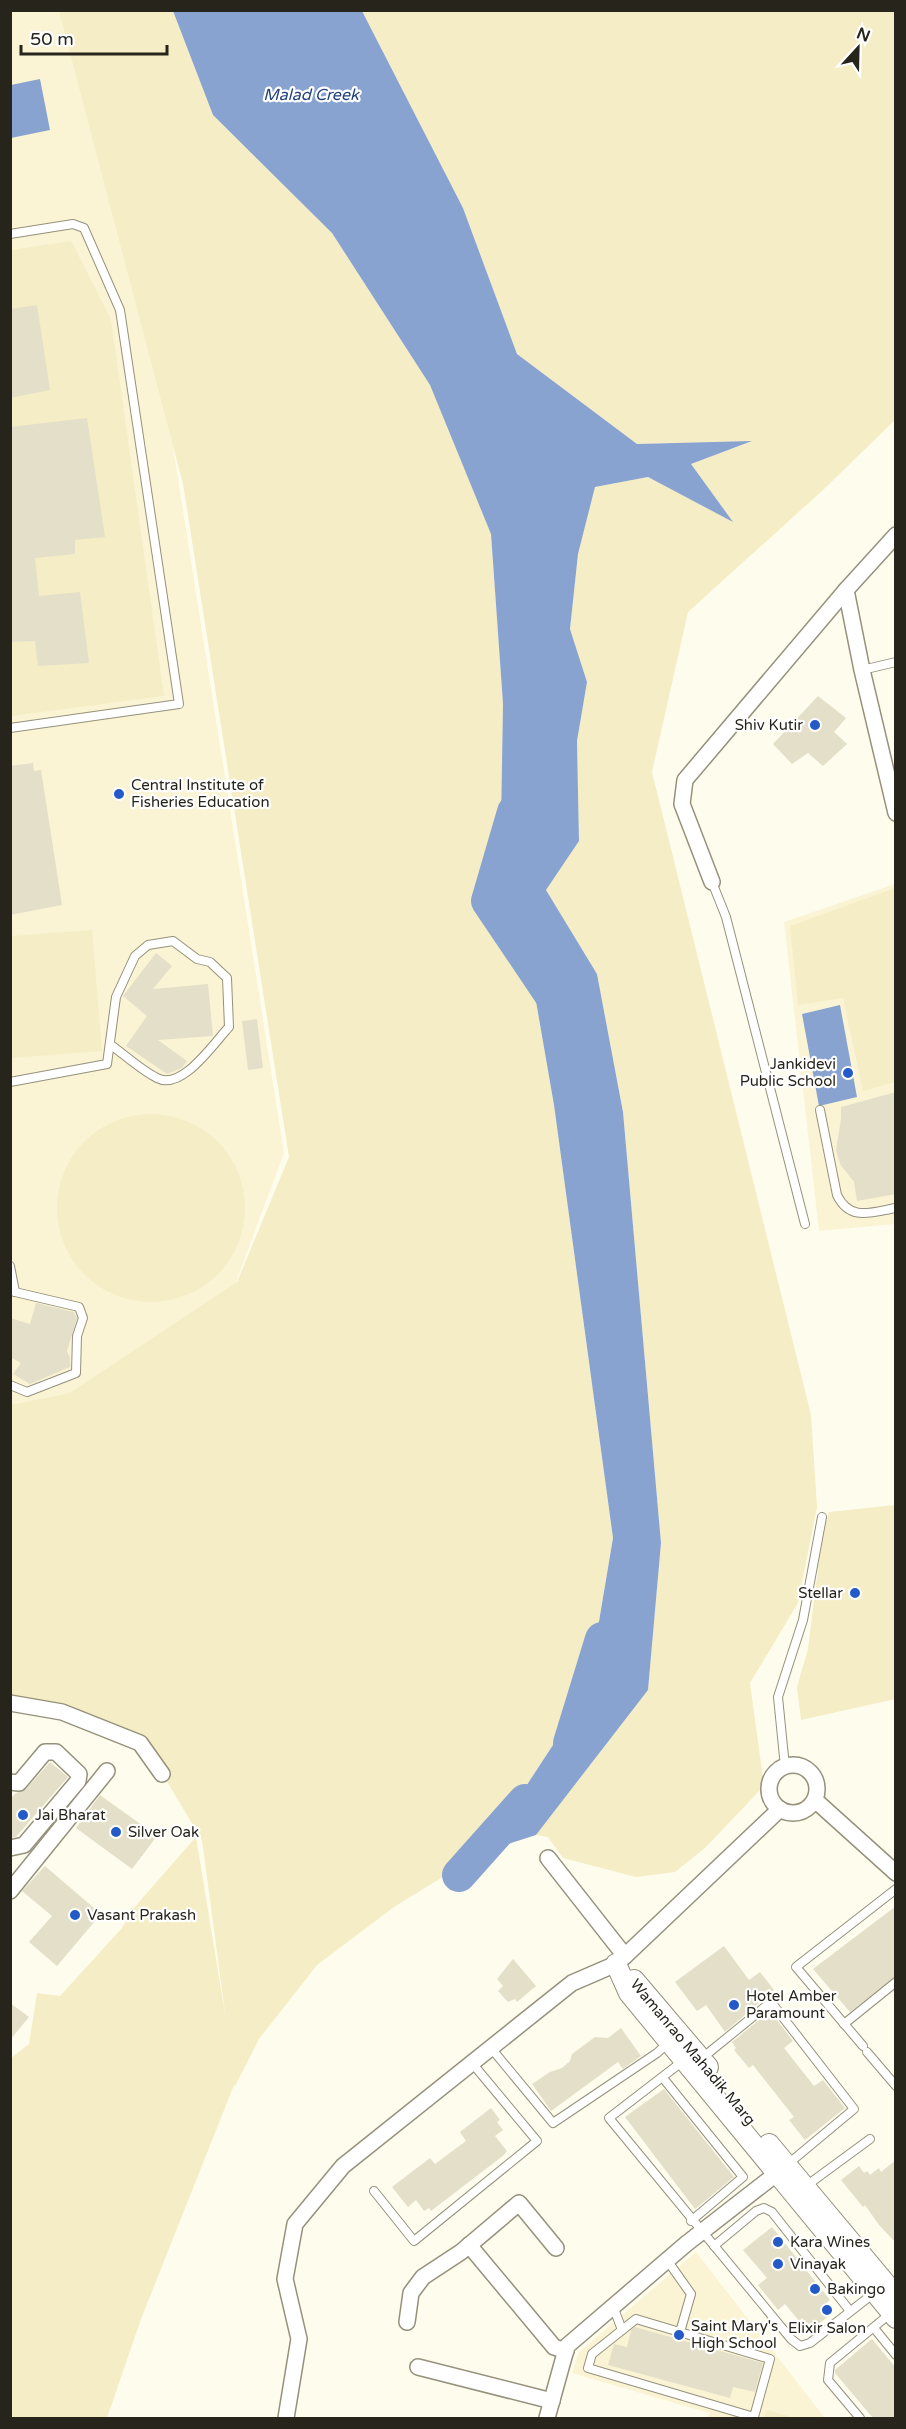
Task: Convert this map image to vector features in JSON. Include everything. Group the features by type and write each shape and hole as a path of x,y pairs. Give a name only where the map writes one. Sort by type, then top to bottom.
{"street":[{"path":"712,882 682,804 686,780 846,590 896,535"},
{"path":"846,590 862,670 896,813"},
{"path":"10,1703 62,1712 140,1743 162,1774"},
{"path":"10,1782 19,1783 45,1752 56,1752 79,1774 78,1781 24,1845 10,1848"},
{"path":"801,1766 811,1773 818,1789 815,1800 802,1811 791,1813 780,1809 772,1801 769,1790 775,1774 784,1767 801,1766"},
{"path":"10,1891 107,1772"},
{"path":"815,1800 896,1873"},
{"path":"286,2418 299,2339 285,2278 295,2224 343,2166 572,1983 621,1960 780,1809"},
{"path":"548,1858 621,1960"},
{"name":"Wamanrao Mahadik Marg","path":"621,1960 629,1993 669,2042 692,2062"},
{"name":"Wamanrao Mahadik Marg","path":"621,1960 642,1987 692,2062 782,2169 874,2293 894,2309"},
{"path":"547,2418 567,2346 667,2260 697,2226 782,2169"},
{"name":"Wamanrao Mahadik Marg","path":"782,2169 805,2187 894,2309"},
{"path":"407,2322 411,2293 423,2277 469,2245 519,2203 556,2248"},
{"path":"469,2245 554,2347 566,2350"},
{"path":"418,2367 552,2401"}],"lane":[{"path":"10,234 73,224 84,228 120,310 179,704 10,729"},
{"path":"862,670 896,662"},
{"path":"712,882 726,917 805,1224"},
{"path":"10,1082 107,1064 116,997 135,956 148,945 173,941 197,959 210,962 227,978 229,1027 184,1076 172,1081 159,1079 111,1046"},
{"path":"820,1110 837,1195 842,1206 852,1213 871,1213 896,1208"},
{"path":"10,1266 13,1294 79,1307 83,1318 77,1336 76,1373 27,1392 10,1385"},
{"path":"784,1767 778,1697 803,1620 822,1517"},
{"path":"896,1889 796,1967 896,2086"},
{"path":"844,2024 896,1982"},
{"path":"782,2169 854,2109 771,2002 692,2062 663,2078 609,2118 791,2339 800,2346 810,2343 874,2293"},
{"path":"491,2048 553,2123 657,2053 669,2042"},
{"path":"374,2192 414,2241 537,2141 472,2063"},
{"path":"888,2077 896,2071"},
{"path":"663,2078 743,2177 697,2226"},
{"path":"805,2187 870,2139"},
{"path":"714,2246 756,2211 764,2208 772,2212 850,2311"},
{"path":"667,2260 691,2294 680,2332"},
{"path":"613,2306 622,2330"},
{"path":"860,2418 828,2380 830,2363 894,2309"},
{"path":"636,2319 771,2359 754,2417 588,2368 592,2354 622,2330 636,2319"},
{"path":"874,2328 896,2355"}],"shaded area":[{"name":"Central Institute of Fisheries Education","path":"59,10 171,434 284,1153 233,1290 72,1395 11,1406 10,11"},
{"path":"59,11 173,11 213,115 332,233 430,385 491,533 503,704 500,879 533,984 554,1105 613,1538 587,1693 483,1852 394,1907 317,1965 259,2039 234,2085 141,2319 107,2418 11,2418 11,2058 29,2044 37,1993 60,1996 122,1928 132,1910 196,1837 226,2020 202,1840 142,1740 11,1697 11,1405 70,1393 237,1282 289,1157 183,484"},
{"path":"362,11 895,11 895,420 823,490 688,612 652,772 811,1415 817,1507 798,1603 750,1683 764,1786 705,1848 675,1872 636,1877 563,1858 548,1837 536,1835 648,1690 661,1543 623,1112 597,974 546,890 579,841 577,741 587,682 570,629 578,554 595,487 648,477 732,521 690,464 750,442 637,444 517,354 463,208"},
{"path":"71,241 111,319 164,696 11,716 11,250"},
{"name":"Jankidevi Public School","path":"895,884 895,1224 819,1231 784,922"},
{"path":"895,888 895,1082 863,1091 843,998 798,1005 790,926"},
{"path":"92,930 102,1051 11,1058 11,936"},
{"path":"142,1114 160,1114 187,1121 218,1141 238,1172 245,1208 238,1244 218,1275 187,1295 160,1302 142,1302 107,1291 91,1281 78,1268 61,1235 57,1217 57,1199 68,1164 78,1148 91,1135 124,1118"},
{"name":"Stellar","path":"895,1505 895,1699 801,1720 797,1687 808,1649 822,1536 829,1512"},
{"name":"Saint Mary's High School","path":"696,2252 825,2418 708,2418 709,2413 572,2373 579,2352"},
{"path":"767,2410 795,2418 764,2418"}],"water":[{"name":"Malad Creek","path":"173,11 362,11 463,208 517,354 637,444 752,441 691,464 733,522 648,477 595,487 578,554 570,629 587,682 577,741 579,841 546,890 597,974 623,1112 661,1543 648,1690 536,1835 483,1852 587,1693 613,1538 554,1105 533,984 500,879 503,704 491,534 430,385 332,233 213,115"},
{"path":"40,79 50,130 11,138 11,85"},
{"path":"840,1005 857,1097 819,1106 802,1014"}],"building":[{"path":"37,305 50,390 10,398 10,309"},
{"path":"87,418 105,537 75,540 75,554 35,558 39,596 80,592 89,663 38,666 35,641 10,642 10,427"},
{"name":"Shiv Kutir","path":"818,696 846,718 834,732 847,744 823,766 808,753 792,764 773,744"},
{"path":"33,763 34,771 41,770 62,905 10,915 10,766"},
{"path":"156,953 172,966 153,989 208,984 213,1036 158,1040 187,1061 182,1068 167,1074 126,1046 147,1016 123,996"},
{"path":"257,1019 263,1068 248,1070 242,1021"},
{"path":"896,1092 896,1194 857,1201 854,1182 840,1164 836,1150 841,1107"},
{"path":"36,1303 74,1312 77,1318 67,1351 70,1367 30,1384 13,1374 21,1363 10,1357 10,1318 30,1324"},
{"name":"Jai Bharat","path":"50,1762 68,1777 16,1837 10,1838 10,1799 16,1793 26,1789"},
{"name":"Silver Oak","path":"100,1795 157,1836 132,1869 76,1828"},
{"name":"Vasant Prakash","path":"45,1866 101,1914 57,1966 29,1942 52,1916 22,1891"},
{"path":"896,1906 896,1976 850,2012 813,1969"},
{"path":"724,1946 749,1980 760,1972 774,1990 725,2032 706,2005 697,2011 675,1982"},
{"path":"513,1959 536,1986 517,2002 515,1999 508,2002 498,1991 503,1986 497,1979"},
{"path":"10,2003 29,2017 10,2040"},
{"path":"770,2011 793,2041 784,2048 814,2086 823,2080 845,2108 805,2140 789,2120 794,2117 753,2065 749,2068 734,2050 736,2048 732,2042"},
{"path":"621,2028 641,2056 623,2069 618,2062 551,2111 532,2084 550,2072 562,2068 570,2061 572,2054 595,2037 608,2038"},
{"path":"664,2089 734,2177 695,2209 625,2117"},
{"path":"491,2108 500,2120 497,2122 503,2130 495,2136 507,2151 504,2155 431,2211 429,2208 424,2211 416,2200 408,2207 392,2187 430,2158 435,2164 466,2141 460,2132"},
{"path":"896,2160 896,2243 841,2180 859,2166 864,2173 867,2171 870,2175 879,2168 881,2172"},
{"name":"Vinayak","path":"772,2227 830,2300 826,2303 834,2312 811,2330 802,2318 799,2321 785,2304 778,2310 758,2285 767,2278 743,2250"},
{"name":"Saint Mary's High School","path":"635,2327 763,2363 755,2392 733,2387 730,2398 608,2365 614,2344 627,2347 631,2330"},
{"path":"872,2339 896,2368 896,2418 873,2418 835,2373 835,2370"}],"waterway":[{"path":"514,812 488,901 550,993"},
{"path":"570,1743 602,1639"},
{"path":"459,1875 525,1801"}],"place":[{"name":"Shiv Kutir","path":"815,725"},
{"name":"Central Institute of Fisheries Education","path":"119,794"},
{"name":"Jankidevi Public School","path":"848,1073"},
{"name":"Stellar","path":"855,1593"},
{"name":"Jai Bharat","path":"23,1815"},
{"name":"Silver Oak","path":"116,1832"},
{"name":"Vasant Prakash","path":"75,1915"},
{"name":"Hotel Amber Paramount","path":"734,2005"},
{"name":"Kara Wines","path":"778,2242"},
{"name":"Vinayak","path":"778,2264"},
{"name":"Bakingo","path":"815,2289"},
{"name":"Elixir Salon","path":"827,2310"},
{"name":"Saint Mary's High School","path":"679,2335"}]}
